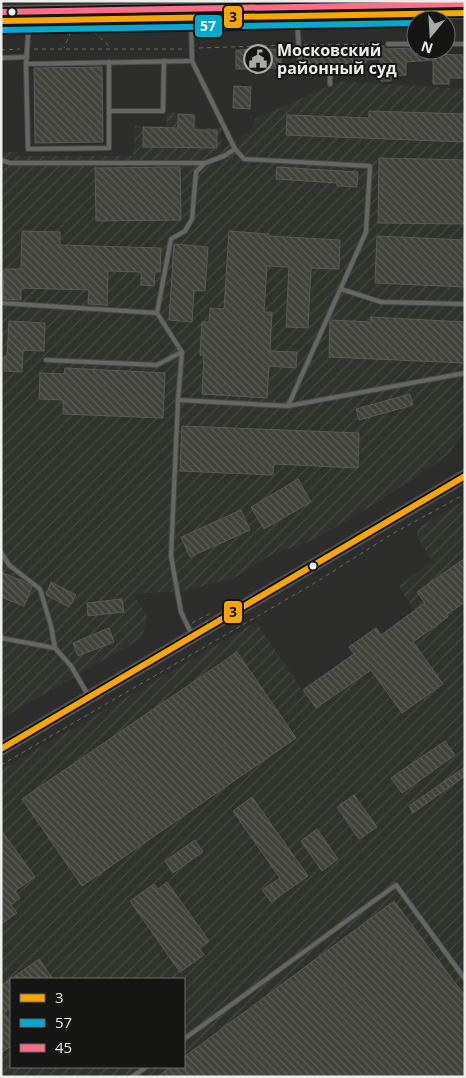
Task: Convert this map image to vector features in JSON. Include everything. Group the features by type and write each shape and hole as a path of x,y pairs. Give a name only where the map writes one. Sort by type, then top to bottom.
{"main road":[{"path":"1,11 465,4"},
{"path":"1,21 465,14"},
{"path":"1,749 465,476"}],"lane":[{"path":"297,16 300,68"},
{"path":"191,18 192,61 235,149 244,159 370,166 366,232 288,406"},
{"path":"29,20 26,64 28,149 109,148 109,62"},
{"path":"388,44 406,44"},
{"path":"1,58 27,57"},
{"path":"109,111 163,111 164,61"},
{"path":"26,64 192,61"},
{"path":"286,68 330,68 330,84"},
{"path":"1,160 10,163 205,163 224,156 235,149"},
{"path":"193,637 181,612 172,556 178,400 182,352 157,312 171,239 185,231 192,219 196,172 205,163"},
{"path":"340,289 381,302 465,304"},
{"path":"1,303 157,312"},
{"path":"46,360 157,365 182,352"},
{"path":"178,400 288,406 465,373"},
{"path":"1,552 10,565 40,588 55,648 71,666 89,697"},
{"path":"1,638 55,648"},
{"path":"185,1039 396,885 465,979"},
{"path":"132,1077 145,1068"}],"path":[{"path":"45,29 71,32 91,29 111,49"},
{"path":"64,49 71,32"},
{"path":"1,50 388,44"},
{"path":"1,765 313,584 392,534 465,494"}],"shaded area":[{"path":"340,81 465,89 465,431 447,456 372,506 311,541 273,554 232,579 182,591 133,594 147,617 142,638 1,719 1,152 18,152 19,156 133,156 135,126 166,126 167,113 196,113 197,128 221,128 222,148 252,130 255,119"},
{"path":"465,500 465,1077 1,1077 1,770 256,622 302,690 414,611 399,586 432,561 417,537 417,532 422,525"}],"building":[{"path":"384,46 384,49 406,48 406,60 433,60 406,62 406,75 391,76 391,81 381,81 380,59 366,60 366,63 305,64 304,49"},
{"name":"Московский районный суд","path":"281,49 281,68 236,69 236,50"},
{"path":"456,55 465,55 464,78 449,78 449,84 433,84 433,60 456,60"},
{"path":"102,67 103,142 35,143 34,68"},
{"path":"234,86 251,87 250,109 233,108"},
{"path":"369,111 465,114 465,142 286,135 287,115 369,118"},
{"path":"178,114 194,115 194,130 217,130 217,148 143,147 143,127 178,128"},
{"path":"379,158 465,160 465,224 378,223"},
{"path":"180,167 181,220 96,221 95,168"},
{"path":"277,167 358,172 357,187 337,186 337,183 276,179"},
{"path":"22,231 60,232 60,245 161,248 160,272 155,272 154,286 141,285 141,272 108,271 107,305 88,304 89,290 21,288 21,300 3,299 4,269 21,269"},
{"path":"229,231 269,234 269,236 340,240 339,269 311,268 308,328 286,327 289,267 267,266 264,312 272,312 270,351 297,352 296,368 269,366 267,398 202,394 204,355 200,355 202,322 209,322 210,308 224,309"},
{"path":"377,236 465,240 465,287 375,283"},
{"path":"174,244 208,247 205,291 194,290 192,322 169,320"},
{"path":"371,317 465,322 465,363 329,357 330,320 370,322"},
{"path":"9,321 45,323 44,351 23,350 22,372 4,371"},
{"path":"65,368 165,373 163,418 63,414 63,400 39,399 40,373 64,374"},
{"path":"410,394 413,405 359,420 356,409"},
{"path":"182,426 359,433 358,468 274,464 273,475 180,471"},
{"path":"298,479 311,502 264,529 251,507"},
{"path":"241,510 250,530 190,557 181,537"},
{"path":"465,558 465,602 446,615 448,617 413,642 443,684 402,713 371,670 316,708 303,690 354,654 349,647 376,628 381,635 425,603 417,592"},
{"path":"1,572 32,587 24,606 1,597"},
{"path":"51,582 76,595 69,607 46,595"},
{"path":"122,599 124,612 88,616 87,603"},
{"path":"109,628 114,642 78,656 73,643"},
{"path":"237,652 296,738 82,886 22,799"},
{"path":"445,741 455,755 402,793 391,778"},
{"path":"465,767 465,776 413,813 409,806"},
{"path":"354,795 377,827 359,839 337,807"},
{"path":"252,797 308,876 271,902 262,890 280,878 233,811"},
{"path":"317,829 338,859 322,871 301,841"},
{"path":"1,830 35,877 15,891 20,898 11,905 17,913 1,924"},
{"path":"195,840 203,852 173,873 165,861"},
{"path":"167,882 209,941 199,948 204,955 180,972 130,901 154,884 158,889"},
{"path":"394,901 465,996 465,1077 157,1077 169,1068 185,1068 185,1056"},
{"path":"39,959 52,978 12,978"},
{"path":"10,980 10,1009 4,1013 10,1022 10,1047 1,1053 1,986"}],"transit line":[{"name":"45","path":"1,12 465,4"},
{"name":"3","path":"1,21 465,13"},
{"name":"57","path":"1,30 406,23"},
{"name":"3","path":"1,749 465,476"}],"place":[{"name":"Московский районный суд","path":"258,59"}]}
